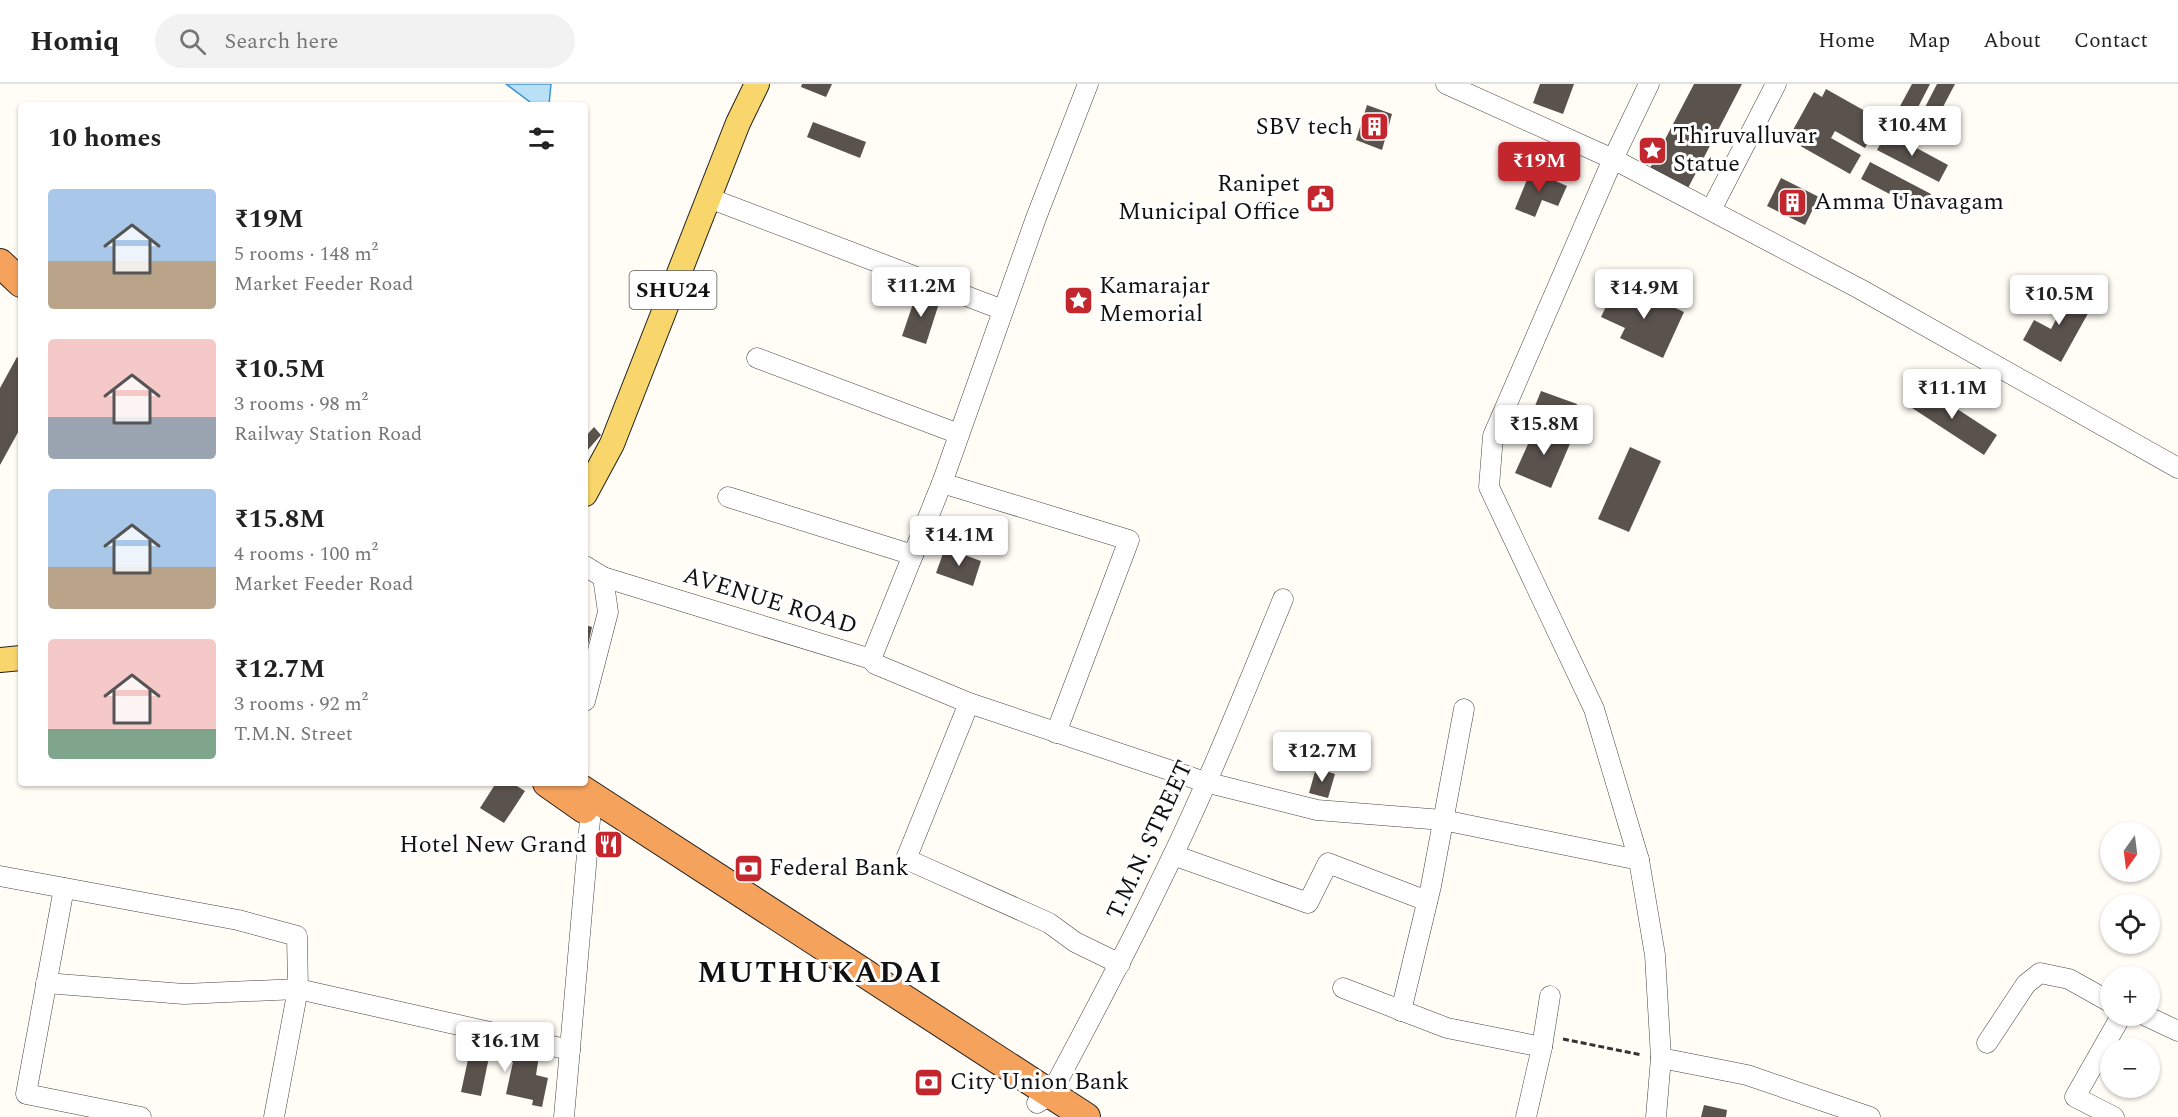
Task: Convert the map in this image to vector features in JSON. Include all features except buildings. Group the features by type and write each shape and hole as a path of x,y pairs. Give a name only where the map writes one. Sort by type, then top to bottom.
{"highway":[{"path":"0,263 18,281"},
{"path":"0,284 18,301"},
{"path":"555,786 585,797 1049,1105 1086,1117"}],"main road":[{"name":"SHU24","path":"588,489 612,444 738,123 757,84"},
{"path":"0,644 18,643"},
{"path":"0,660 18,658"}],"street":[{"name":"AVENUE ROAD","path":"588,568 603,577 871,659 942,483 1036,218 1088,84"},
{"path":"1446,84 1613,159 1712,210 1860,289 2178,468"},
{"path":"1649,84 1613,159 1493,436 1490,487 1594,709 1640,860 1654,955 1661,1058 1656,1117"},
{"path":"1712,210 1776,84"},
{"path":"709,198 1003,310"},
{"path":"757,358 959,434"},
{"path":"942,483 1129,540 1056,733"},
{"path":"728,497 913,555"},
{"path":"588,689 608,612 603,577"},
{"name":"T.M.N. STREET","path":"1049,1105 1173,855 1283,600"},
{"path":"871,659 875,664 969,703 1205,782 1317,810 1443,820 1640,860"},
{"path":"969,703 906,859 1049,923 1075,942 1120,964"},
{"path":"1401,1011 1427,901 1464,709"},
{"path":"564,1117 585,797"},
{"path":"1173,855 1308,903 1328,863 1427,901"},
{"path":"0,876 238,920 297,936 298,989 274,1117"},
{"path":"64,888 26,1094 141,1117"},
{"path":"1987,1043 2026,984 2040,973 2069,979 2100,996"},
{"path":"46,983 184,994 298,989 570,1050"},
{"path":"1343,988 1447,1028 1543,1041"},
{"path":"1526,1117 1543,1041 1550,996"},
{"path":"2160,1023 2178,1031"},
{"path":"2114,1117 2075,1097 2115,1026"},
{"path":"1661,1058 1747,1074 1870,1117"}],"path":[{"path":"1543,1041 1661,1058"}],"water":[{"path":"506,84 551,84 549,102 530,102"}],"place":[{"name":"SBV tech","path":"1374,127"},
{"name":"Thiruvalluvar Statue","path":"1652,150"},
{"name":"Ranipet Municipal Office","path":"1321,198"},
{"name":"Amma Unavagam","path":"1793,202"},
{"name":"Kamarajar Memorial","path":"1078,300"},
{"name":"Hotel New Grand","path":"608,845"},
{"name":"Federal Bank","path":"748,868"},
{"name":"City Union Bank","path":"929,1082"}],"district":[{"name":"MUTHUKADAI","path":"820,973"}]}
